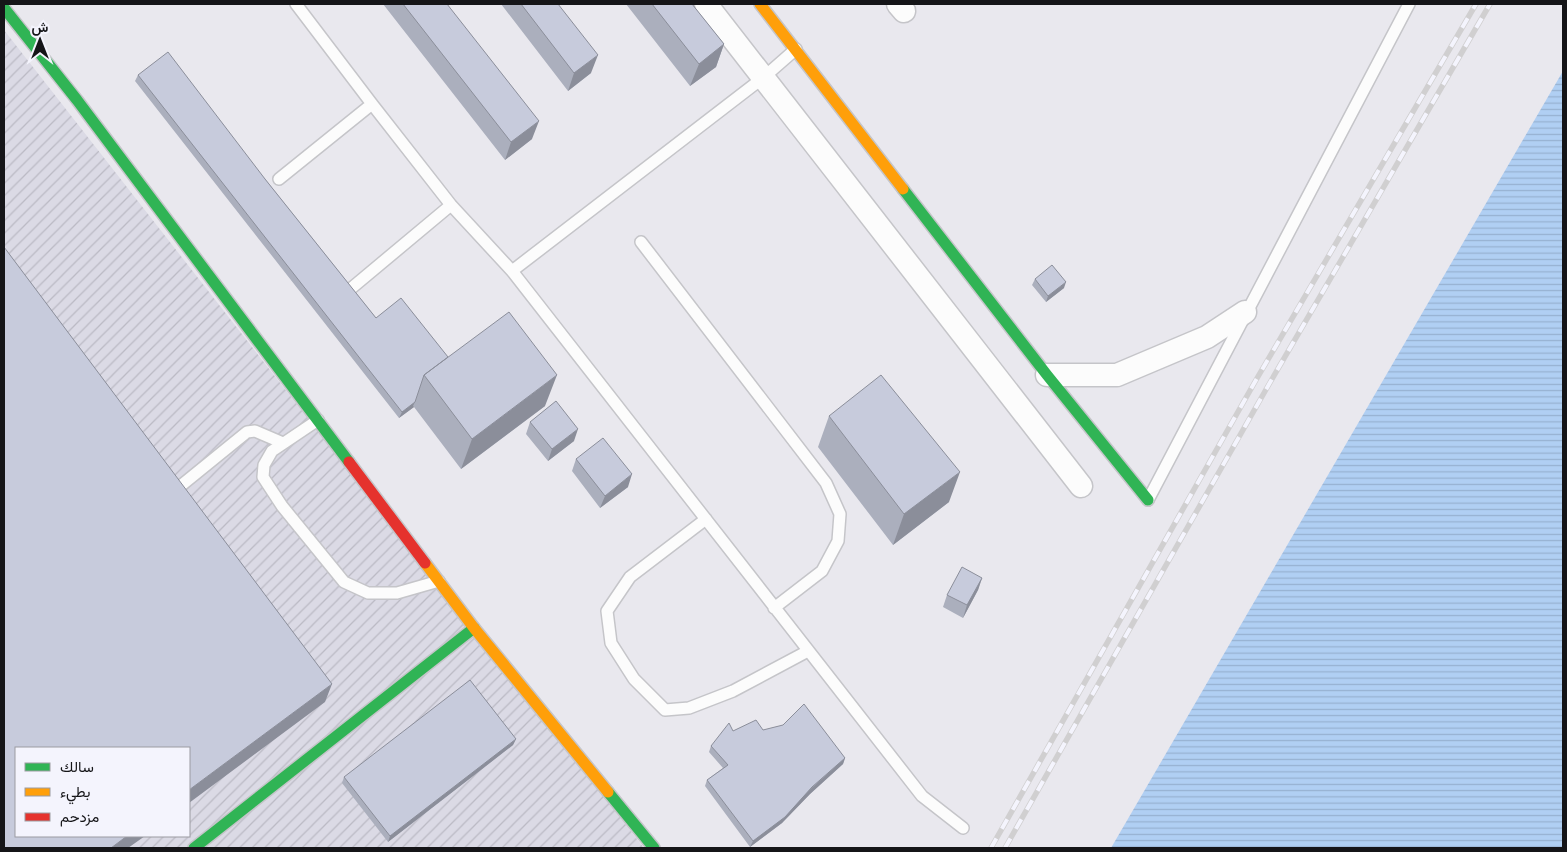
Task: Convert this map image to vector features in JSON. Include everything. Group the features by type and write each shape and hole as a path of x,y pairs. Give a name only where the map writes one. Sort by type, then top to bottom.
{"street":[{"path":"706,4 1081,486"},
{"path":"760,4 1047,375 1148,500"},
{"path":"4,8 77,100 474,628 654,848"},
{"path":"1047,375 1117,375 1207,337 1245,312"},
{"path":"194,848 474,628"}],"lane":[{"path":"296,4 451,204 512,271 922,796 963,828"},
{"path":"1148,500 1245,312 1409,4"},
{"path":"512,271 764,77 796,49"},
{"path":"279,179 372,104"},
{"path":"348,291 451,204"},
{"path":"641,242 826,483 840,514 838,541 822,571 774,608"},
{"path":"318,420 272,451 264,465 263,477 282,506 344,582 368,593 397,594 439,581"},
{"path":"178,488 247,432 255,431 283,443"},
{"path":"706,519 630,577 607,611 611,643 634,679 665,710 689,708 733,691 808,651"}],"shaded area":[{"path":"4,30 644,848 4,848"}],"water":[{"path":"1563,71 1563,848 1111,848"}],"building":[{"path":"403,4 447,4 539,121 511,142"},
{"path":"521,4 558,4 598,55 574,73"},
{"path":"652,4 692,4 724,44 699,64"},
{"path":"168,52 265,179 376,318 401,298 448,357 424,375 415,402 402,412 138,75"},
{"path":"4,247 332,684 190,789 190,747 15,747 15,837 126,837 111,848 4,848"},
{"path":"1052,265 1066,282 1048,296 1035,279"},
{"path":"509,312 557,375 472,439 424,375"},
{"path":"881,375 960,472 904,514 829,416"},
{"path":"556,401 578,429 552,449 530,422"},
{"path":"603,438 632,474 605,496 576,459"},
{"path":"962,567 982,578 967,605 947,595"},
{"path":"470,680 516,739 390,836 344,777"},
{"path":"804,704 845,758 812,787 785,817 753,841 707,780 728,765 711,746 729,723 733,731 756,720 763,730 783,725"}],"railway":[{"path":"991,848 1256,380 1476,4"},
{"path":"1005,848 1268,386 1490,4"}],"traffic: fast":[{"path":"4,8 77,100 349,462"},
{"path":"903,189 1047,375 1148,500"},
{"path":"194,848 474,628"},
{"path":"608,792 654,848"}],"traffic: slow":[{"path":"760,4 903,189"},
{"path":"425,563 474,628 608,792"}],"traffic: jam":[{"path":"349,462 425,563"}]}
